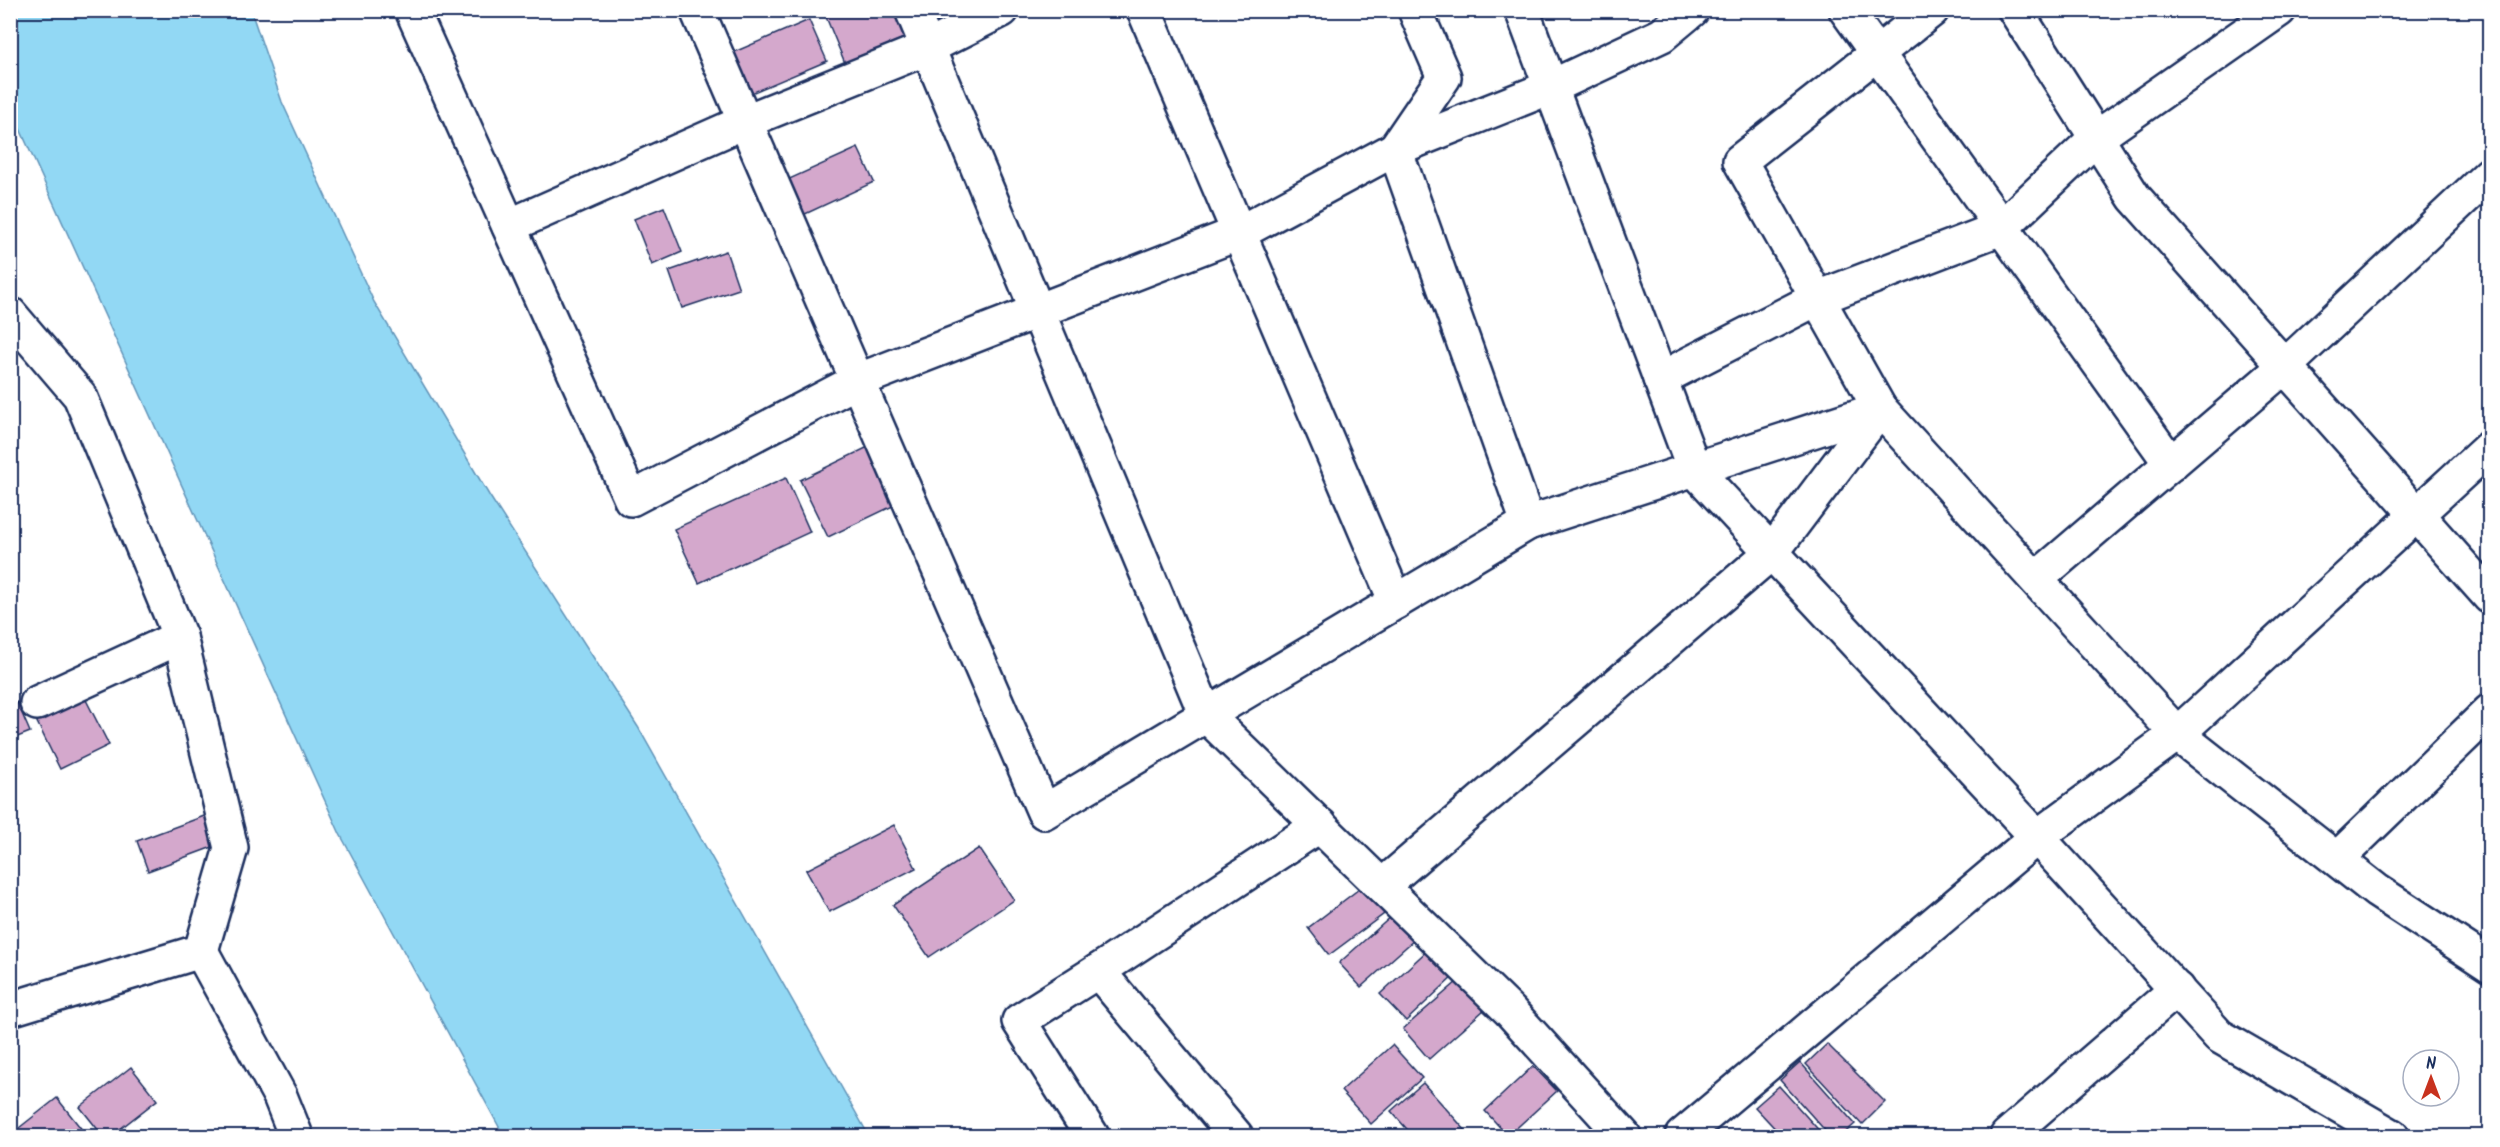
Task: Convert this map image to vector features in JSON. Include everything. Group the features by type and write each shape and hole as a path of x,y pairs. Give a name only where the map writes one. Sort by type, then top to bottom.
{"street":[{"path":"412,10 631,499 857,381 1239,233 1395,150 1551,87 1662,35 1692,10"},
{"path":"697,10 1044,812 1528,523 1880,409"},
{"path":"912,10 1206,715 1510,1011 1624,1137"},
{"path":"509,226 744,122 927,48 1002,10"},
{"path":"1144,10 1396,602"},
{"path":"1395,150 1444,77 1415,10"},
{"path":"1522,10 1694,469 2219,1036 2392,1137"},
{"path":"1846,10 2171,464"},
{"path":"1932,10 1740,161 1880,409 2177,734 2377,891 2486,956"},
{"path":"2015,10 2134,197 2490,597"},
{"path":"1660,379 1818,298 2001,228 2096,138 2279,10"},
{"path":"1395,150 1528,523"},
{"path":"2036,579 2284,367 2490,174"},
{"path":"10,314 80,396 180,637 231,848 201,951 280,1096 296,1137"},
{"path":"1382,886 1772,552 1880,409"},
{"path":"1682,1137 2037,837 2177,734 2490,447"},
{"path":"37,703 180,637"},
{"path":"2337,859 2490,711"},
{"path":"1092,1137 1019,1021 1320,825"},
{"path":"10,1009 201,951"},
{"path":"1098,971 1236,1137"},
{"path":"2007,1137 2177,989"}],"water":[{"path":"10,11 251,11 282,102 374,302 489,495 638,727 869,1136 504,1136 340,834 11,109"}],"building":[{"path":"842,10 912,10 921,31 845,63 826,17"},
{"path":"809,20 827,61 749,94 732,53"},
{"path":"858,148 874,182 803,215 787,180"},
{"path":"664,207 682,252 652,265 634,219"},
{"path":"726,251 739,289 682,308 669,271"},
{"path":"868,447 895,505 828,537 800,480"},
{"path":"786,478 810,532 699,583 674,529"},
{"path":"84,696 109,745 60,769 36,720"},
{"path":"17,702 30,732 10,740 10,705"},
{"path":"215,812 226,842 148,871 137,841"},
{"path":"894,825 916,868 829,912 806,870"},
{"path":"979,848 1014,900 929,957 893,905"},
{"path":"1363,886 1384,914 1329,955 1308,928"},
{"path":"1393,915 1415,939 1361,987 1339,963"},
{"path":"1431,947 1457,973 1406,1021 1380,994"},
{"path":"1458,981 1484,1010 1429,1059 1403,1029"},
{"path":"1827,1044 1885,1102 1862,1125 1806,1064"},
{"path":"1392,1045 1422,1078 1371,1124 1341,1091"},
{"path":"1800,1062 1855,1124 1841,1136 1830,1136 1780,1080"},
{"path":"1533,1066 1557,1091 1508,1136 1485,1111"},
{"path":"131,1067 157,1100 111,1136 103,1136 80,1107"},
{"path":"1423,1083 1466,1131 1460,1136 1413,1136 1391,1111"},
{"path":"1779,1086 1824,1136 1782,1136 1755,1107"},
{"path":"57,1098 87,1136 10,1136 10,1135"}]}
